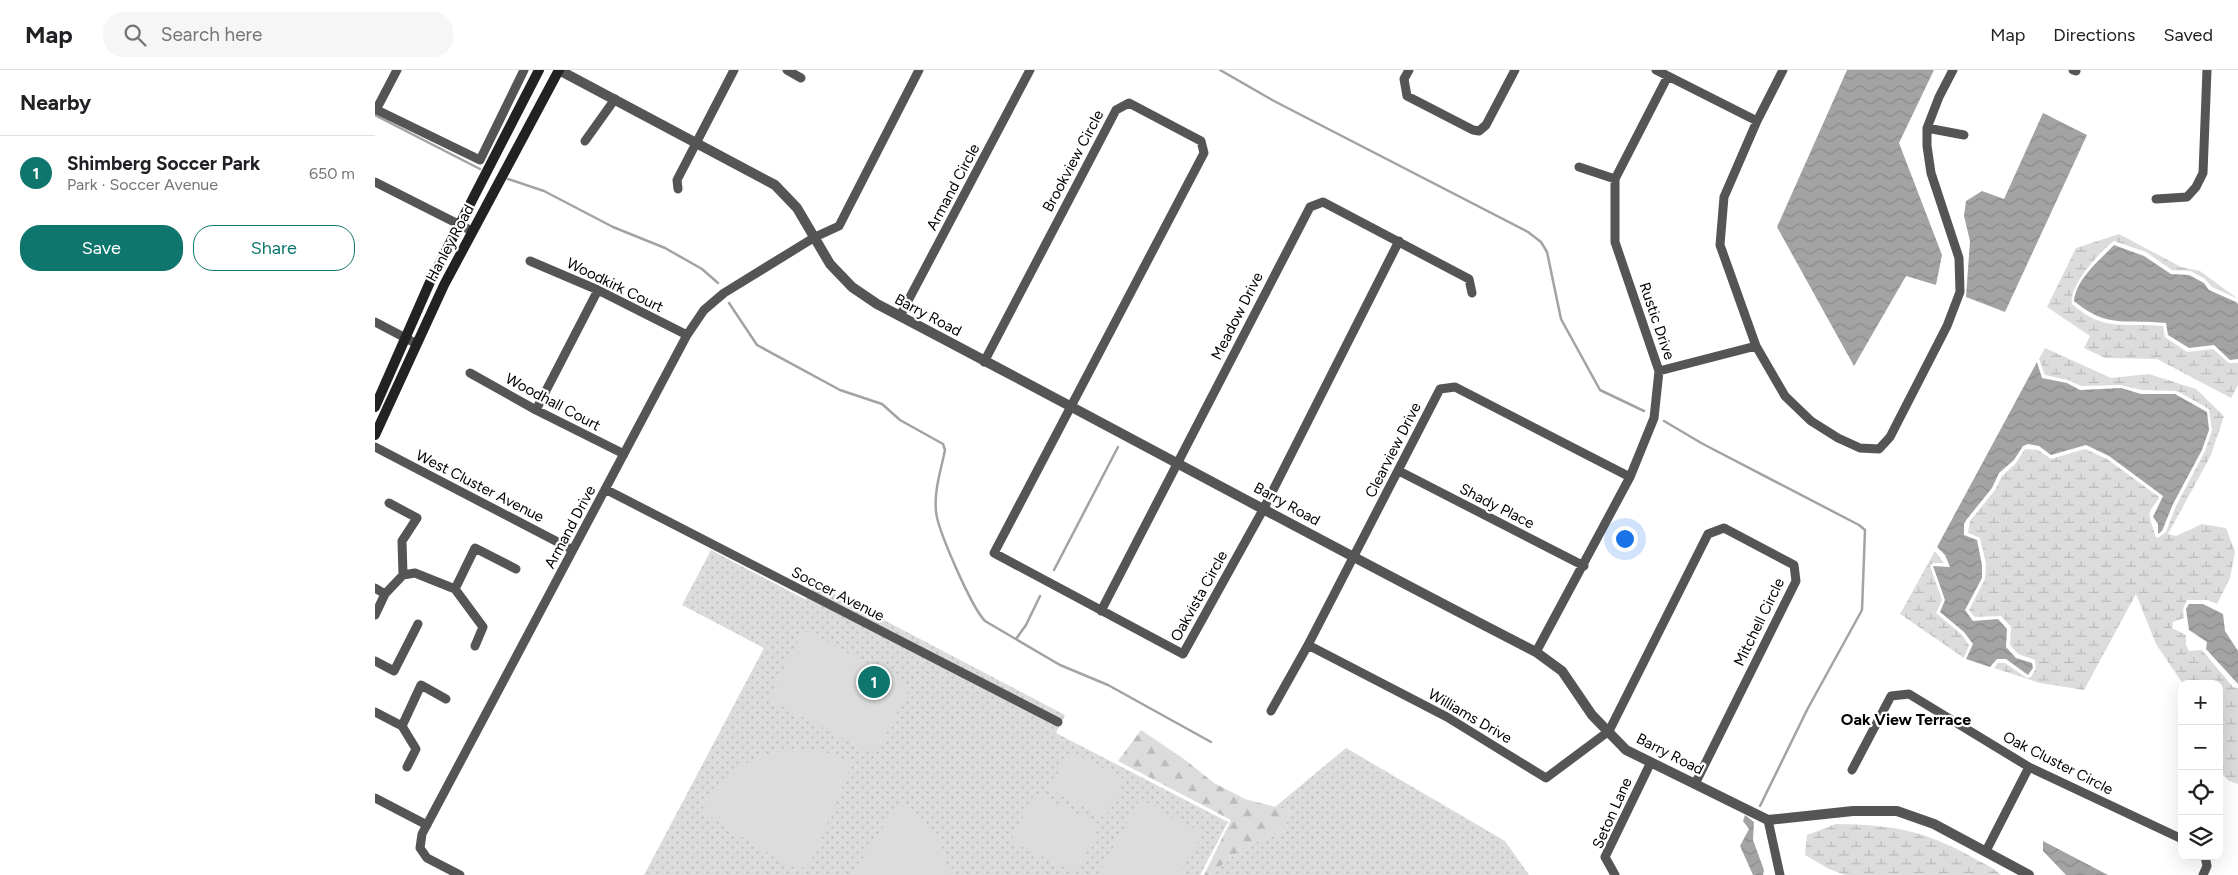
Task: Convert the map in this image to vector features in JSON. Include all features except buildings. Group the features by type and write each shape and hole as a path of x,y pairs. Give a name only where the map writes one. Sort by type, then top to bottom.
{"main road":[{"name":"Hanley Road","path":"375,407 430,282 539,70"},
{"name":"Hanley Road","path":"375,434 472,231 559,70"}],"street":[{"path":"397,70 375,110 479,160 524,70"},
{"name":"Barry Road","path":"559,70 775,185 797,208 830,264 852,287 900,316 984,362 1072,406 1264,508 1352,558 1537,652 1562,671 1592,715 1626,750 1768,820"},
{"path":"678,190 677,180 733,70"},
{"path":"787,70 801,78"},
{"path":"815,237 839,226 919,70"},
{"name":"Armand Circle","path":"900,316 1030,70"},
{"path":"1409,70 1404,78 1407,96 1473,130 1479,131 1486,125 1515,70"},
{"path":"1656,70 1757,121"},
{"path":"1783,70 1757,121 1723,197 1720,245 1756,346 1785,396 1811,421 1838,438 1860,448 1879,449 1890,437 1947,326 1960,292 1959,258 1931,172 1927,128 1939,97 1953,70"},
{"path":"2156,199 2187,196 2196,187 2203,173 2207,70"},
{"name":"Rustic Drive","path":"1537,652 1630,477 1654,418 1659,371 1615,242 1615,178 1668,76"},
{"path":"585,141 615,99"},
{"name":"Brookview Circle","path":"984,362 1116,110 1129,103 1201,141 1203,153 1072,406"},
{"path":"1927,128 1964,135"},
{"path":"1579,167 1615,178"},
{"path":"375,182 472,231"},
{"name":"Meadow Drive","path":"1101,611 1310,207 1323,202 1399,241 1469,279 1472,294"},
{"name":"Armand Drive","path":"460,875 427,858 420,848 422,834 687,335 704,310 724,293 815,237"},
{"name":"Oakvista Circle","path":"1072,406 994,553 1183,654 1264,508 1399,241"},
{"name":"Woodkirk Court","path":"530,260 598,290 687,335"},
{"path":"536,410 598,290"},
{"path":"375,322 417,344"},
{"path":"1659,371 1756,346"},
{"name":"Woodhall Court","path":"470,373 536,410 624,454"},
{"name":"Clearview Drive","path":"1271,711 1308,645 1440,389 1455,387 1630,477"},
{"name":"West Cluster Avenue","path":"375,447 573,550"},
{"name":"Shady Place","path":"1399,471 1583,566"},
{"name":"Soccer Avenue","path":"605,490 1058,722"},
{"path":"389,503 417,518 402,541 403,575"},
{"name":"Mitchell Circle","path":"1609,731 1708,534 1724,528 1794,565 1796,580 1695,784"},
{"path":"455,589 475,548 515,568"},
{"path":"375,615 385,594 403,575 415,573 455,589 483,627 475,646"},
{"path":"375,588 385,594"},
{"path":"375,662 394,671 418,624"},
{"name":"Williams Drive","path":"1308,645 1447,717 1546,778 1609,731"},
{"path":"401,726 421,685 446,699"},
{"name":"Oak Cluster Circle","path":"1852,770 1891,696 1909,694 2029,767 2178,837"},
{"path":"375,712 401,726 416,749 407,766"},
{"name":"Seton Lane","path":"1615,875 1605,857 1651,762"},
{"path":"1986,851 2029,767"},
{"path":"375,798 427,825"},
{"path":"1780,875 1768,820 1853,811 1897,811 1934,824 2029,875"},
{"path":"2203,875 2207,866 2206,860"}],"green space":[{"path":"2119,234 2181,267 2200,271 2238,299 2212,287 2205,279 2191,271 2172,270 2146,252 2114,241 2101,253 2080,279 2072,297 2072,304 2084,313 2105,323 2163,326 2165,337 2187,352 2213,349 2229,363 2238,363 2238,385 2231,398 2157,359 2105,358 2084,348 2090,336 2047,307 2076,248"},
{"path":"2045,348 2111,378 2149,374 2196,389 2224,416 2211,455 2168,534 2176,536 2202,524 2226,528 2235,552 2230,578 2217,604 2208,600 2187,600 2183,609 2184,618 2173,622 2172,628 2186,635 2186,645 2189,651 2202,650 2233,687 2238,688 2238,784 2229,781 2223,775 2223,680 2180,680 2156,644 2136,594 2084,690 2040,683 1994,668 1998,663 2005,663 2027,678 2031,677 2036,668 2035,660 2018,654 2010,645 2011,627 2001,616 1975,617 1969,610 1985,579 1986,564 1980,538 1968,533 1970,521 1995,490 2002,476 2016,463 2025,449 2038,450 2051,459 2085,449 2107,459 2159,497 2150,515 2155,536 2158,538 2166,532 2176,506 2205,451 2212,430 2209,409 2177,391 2142,390 2121,385 2081,386 2068,380 2045,375 2039,359"},
{"path":"711,550 806,600 815,584 1065,715 1056,733 1228,822 1200,875 644,875 764,648 682,605"},
{"path":"1935,551 1944,563 1933,563 1930,566 1942,600 1936,613 1961,634 1969,645 1964,658 1900,614"},
{"path":"804,630 911,686 875,755 768,699"},
{"path":"1141,730 1184,759 1214,783 1245,799 1291,811 1284,831 1242,848 1210,875 1204,875 1231,820 1118,761"},
{"path":"1346,748 1505,841 1529,875 1210,875 1242,848 1284,831 1291,811 1275,807"},
{"path":"811,749 852,763 808,866 797,869 701,811 722,783 747,763 776,752"},
{"path":"1070,751 1125,780 1105,818 1050,789"},
{"path":"1035,793 1100,825 1076,873 1011,841"},
{"path":"1140,799 1203,834 1179,875 1098,875"},
{"path":"898,804 917,817 933,833 943,852 949,875 852,875"},
{"path":"1836,824 1890,827 1906,830 1937,840 1954,848 1991,867 2001,875 1845,875 1829,869 1805,855 1807,835"}],"water":[{"path":"1847,70 1934,70 1899,143 1942,255 1936,285 1906,276 1854,366 1777,227"},
{"path":"2043,113 2087,135 2005,312 1966,297 1970,241 1964,216 1966,201 1982,191 2004,199"},
{"path":"2114,245 2144,256 2171,274 2189,275 2204,283 2209,290 2236,302 2238,304 2238,359 2230,360 2214,345 2189,348 2168,335 2166,323 2107,319 2086,310 2074,301 2079,285 2084,278"},
{"path":"2037,362 2042,378 2067,383 2080,390 2121,388 2141,394 2175,394 2207,412 2209,430 2202,450 2173,504 2162,531 2158,534 2158,524 2153,517 2163,496 2109,456 2086,445 2051,455 2039,446 2028,444 2023,446 2014,460 1999,473 1992,488 1964,524 1964,535 1977,540 1982,565 1982,578 1965,610 1973,621 1998,619 2007,629 2006,647 2016,658 2032,663 2033,668 2028,675 2006,659 1997,659 1990,667 1966,659 1973,644 1964,632 1940,612 1945,600 1933,566 1950,567 1945,555 1937,547"},
{"path":"2189,604 2203,604 2223,614 2225,631 2238,651 2238,684 2206,649 2207,642 2189,630 2186,609"},
{"path":"1745,815 1754,822 1753,840 1764,870 1763,875 1753,875 1740,846 1749,829 1743,821"},
{"path":"2043,841 2108,875 2066,875 2043,851"}],"waterway":[{"path":"1220,70 1274,101 1528,232 1541,242 1547,252 1561,319 1600,390 1644,411"},
{"path":"375,115 480,169"},
{"path":"508,179 544,191 613,227 665,248 702,269 718,283"},
{"path":"729,303 757,345 840,390 882,404 900,420 943,444 945,450 936,495 938,520 964,585 985,621 1060,665 1108,685 1211,742"},
{"path":"1664,421 1703,444 1859,525 1865,530 1862,610 1808,708 1760,806"},
{"path":"1054,570 1118,447"},
{"path":"1016,639 1026,625 1040,596"}],"place":[{"name":"Shimberg Soccer Park","path":"874,682"}],"district":[{"name":"Oak View Terrace","path":"1906,719"}]}
